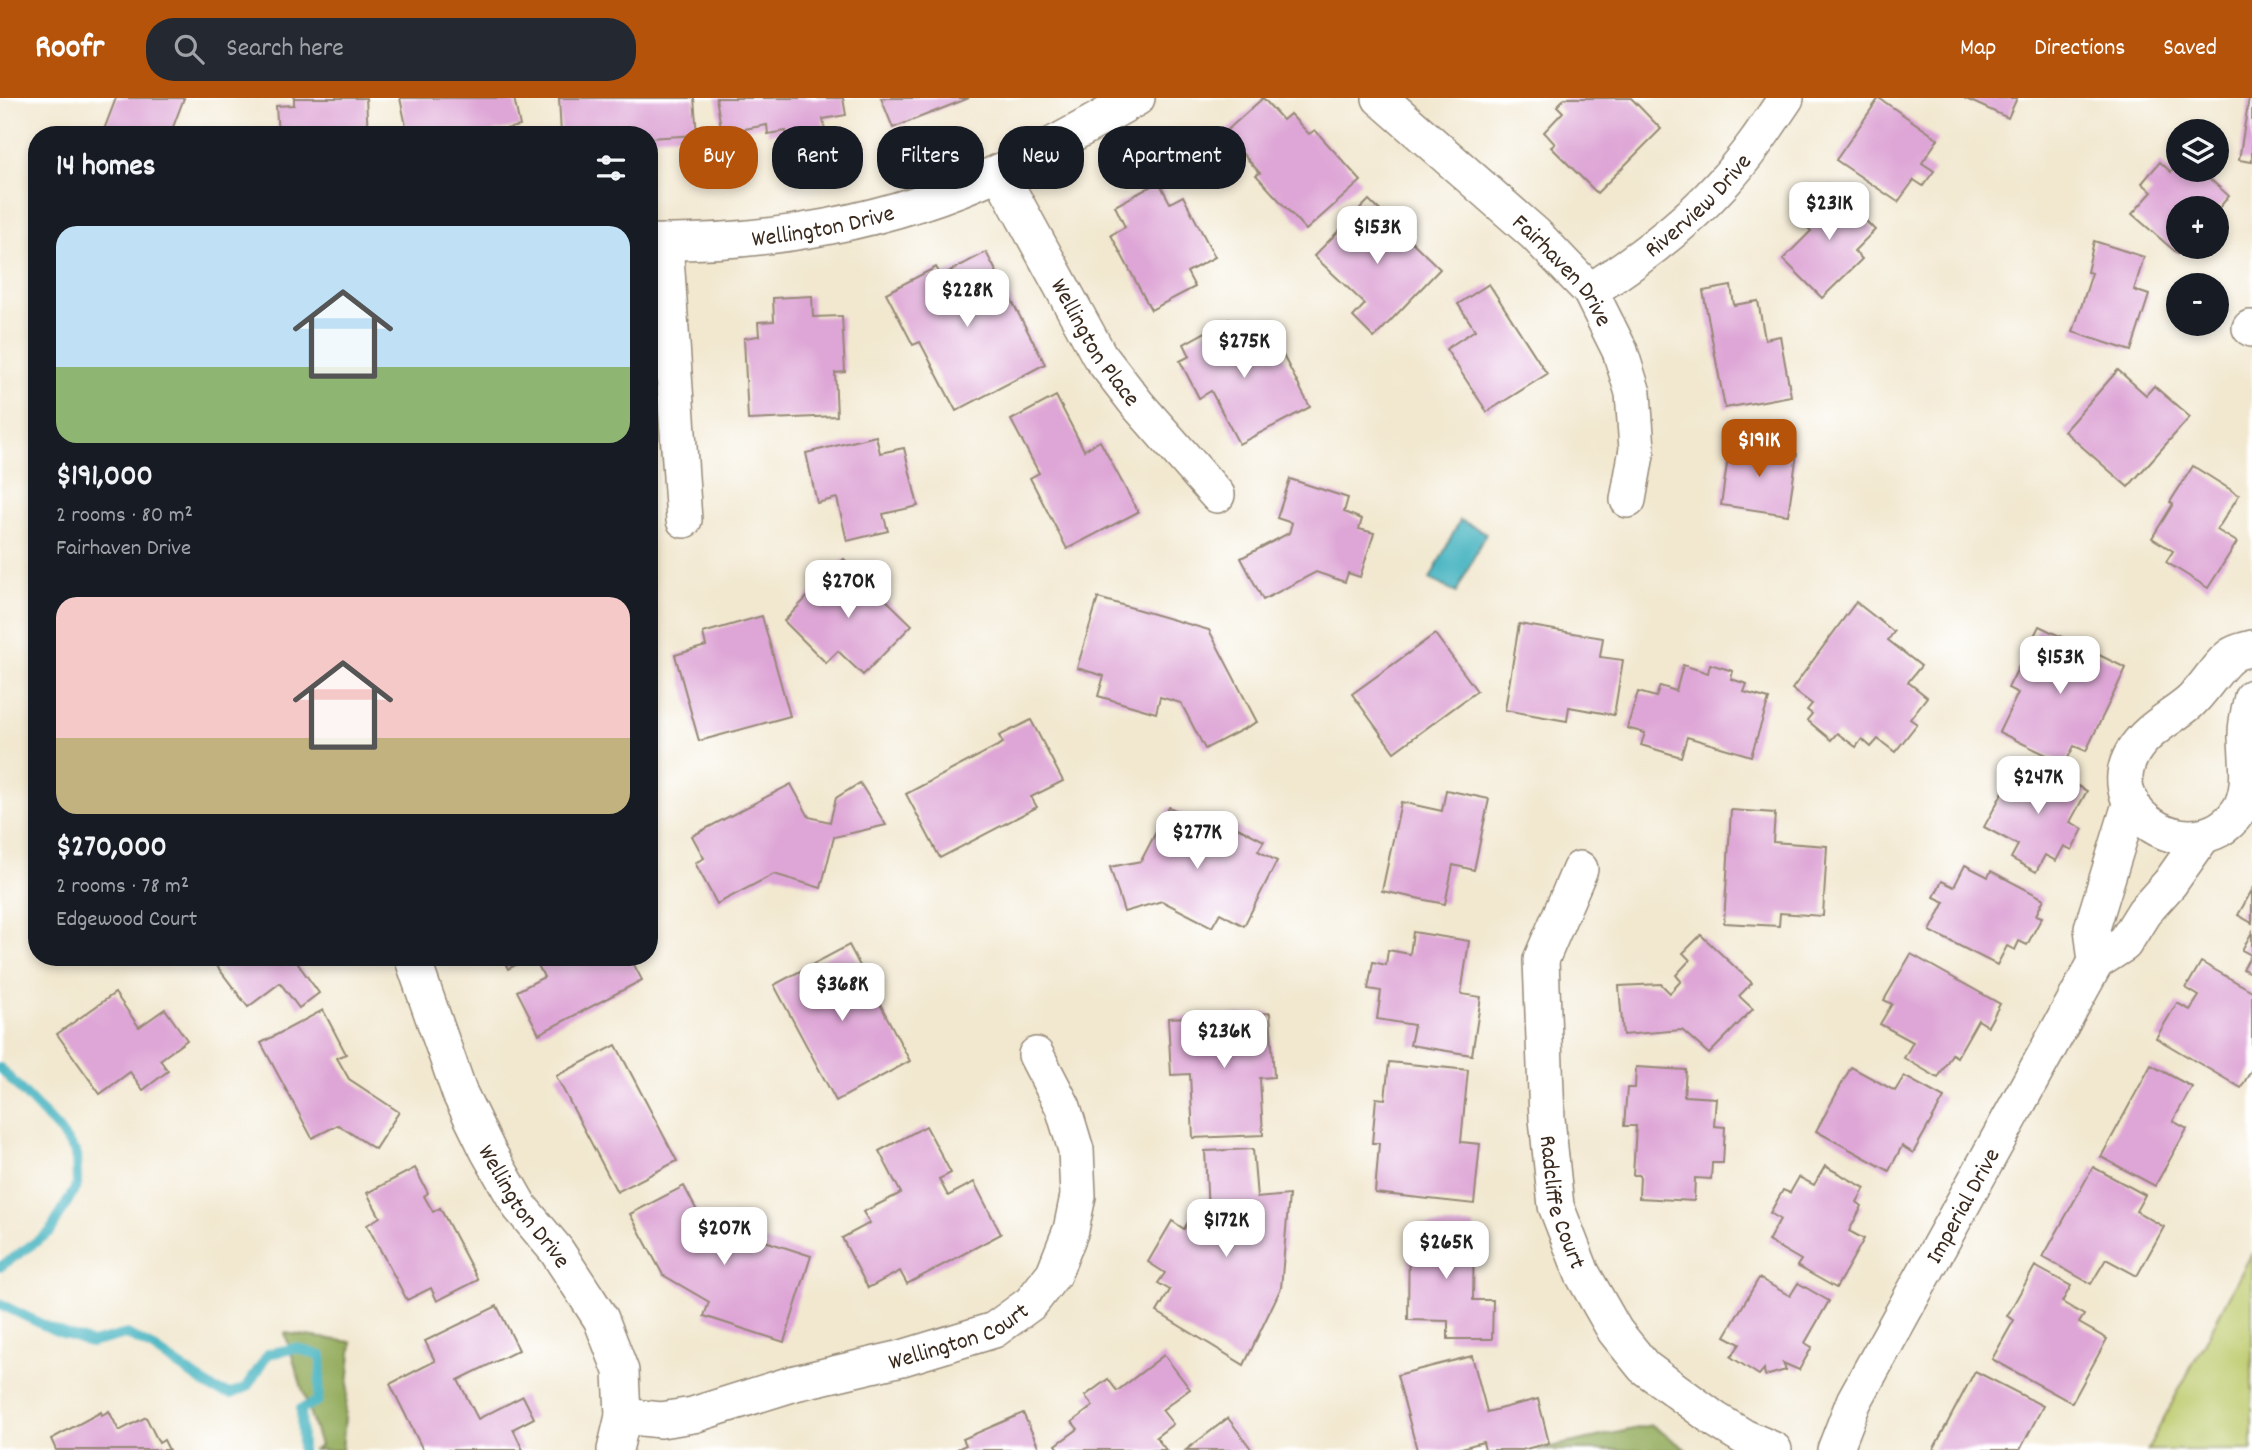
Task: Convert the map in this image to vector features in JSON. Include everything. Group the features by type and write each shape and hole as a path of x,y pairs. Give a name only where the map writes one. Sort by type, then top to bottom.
{"street":[{"name":"Wellington Drive","path":"1084,128 1137,98"},
{"name":"Fairhaven Drive","path":"1380,98 1535,234 1590,291 1620,351 1633,393 1636,449 1628,500"},
{"name":"Riverview Drive","path":"1590,291 1617,274 1675,229 1720,186 1786,98"},
{"name":"Wellington Drive","path":"658,242 734,240 876,217 998,172"},
{"name":"Wellington Place","path":"1008,189 1099,355 1137,404 1217,495"},
{"path":"658,252 684,520"},
{"path":"2203,836 2173,836 2160,831 2140,816 2131,801 2125,779 2126,767 2149,732 2199,694 2232,655 2252,648"},
{"name":"Imperial Drive","path":"1835,1450 1854,1401 2095,962 2124,944 2144,912 2170,883 2203,836 2230,821 2241,807 2248,791 2250,776 2246,734 2252,697"},
{"path":"2095,962 2092,928 2131,801"},
{"name":"Radcliffe Court","path":"1580,869 1541,960 1548,1119 1556,1206 1582,1273 1615,1331 1644,1367 1716,1420 1744,1437 1774,1450"},
{"name":"Wellington Drive","path":"415,966 460,1094 488,1151 520,1207 556,1250 601,1319 621,1371 623,1416 615,1450"},
{"name":"Wellington Court","path":"623,1416 661,1420 693,1415 795,1383 902,1358 994,1331 1031,1303 1054,1273 1071,1230 1078,1196 1076,1150 1063,1107 1036,1055"}],"green space":[{"path":"2252,1253 2252,1450 2147,1450"},
{"path":"285,1333 352,1342 342,1450 313,1450 320,1446"},
{"path":"1652,1425 1687,1450 1537,1450"}],"water":[{"path":"1460,520 1486,533 1456,593 1430,579"}],"building":[{"path":"116,98 184,98 173,126 105,126"},
{"path":"294,98 366,98 368,126 277,126 276,106 294,105"},
{"path":"400,98 514,98 520,126 406,126"},
{"path":"559,98 694,98 696,126 679,126 679,136 658,137 658,126 561,126"},
{"path":"716,98 843,98 846,115 823,119 824,126 772,126 772,133 768,134 767,125 721,126"},
{"path":"881,98 969,98 898,126 892,126"},
{"path":"1263,98 1283,120 1290,114 1309,134 1315,130 1361,181 1306,230 1256,175 1260,173 1246,157 1246,126 1232,126"},
{"path":"1565,98 1631,98 1661,129 1597,193 1551,147 1555,144 1544,132 1563,112 1557,106"},
{"path":"1879,98 1938,139 1922,163 1934,171 1923,186 1914,180 1898,202 1836,160"},
{"path":"1964,98 2017,98 2008,118"},
{"path":"2249,98 2252,98 2252,162 2239,160"},
{"path":"2160,162 2166,167 2166,182 2213,182 2229,196 2166,196 2166,244 2132,214 2152,192 2142,183"},
{"path":"1830,185 1875,230 1854,251 1862,259 1822,298 1783,259 1811,231 1797,217"},
{"path":"1146,189 1163,189 1170,203 1183,196 1215,257 1187,272 1195,287 1151,310 1111,235 1125,227 1115,206"},
{"path":"1369,200 1440,269 1374,338 1353,317 1365,304 1314,256"},
{"path":"2094,241 2144,257 2134,290 2149,295 2131,351 2073,332 2092,273 2087,272"},
{"path":"986,252 1045,364 956,411 920,342 913,345 886,293 936,267 941,276"},
{"path":"1489,284 1547,374 1487,412 1446,349 1475,330 1458,304"},
{"path":"1731,286 1734,305 1758,301 1765,339 1780,336 1791,396 1725,408 1703,291"},
{"path":"812,296 813,317 842,316 845,372 835,373 837,416 748,420 744,338 759,336 758,322 774,321 773,298"},
{"path":"1229,319 1245,349 1272,334 1310,407 1239,444 1211,391 1199,398 1180,361 1190,356 1184,344"},
{"path":"2118,370 2146,395 2154,386 2190,417 2128,487 2064,431"},
{"path":"1056,396 1084,450 1100,441 1138,512 1067,549 1030,478 1039,473 1011,420"},
{"path":"876,436 880,453 904,448 918,506 883,514 888,531 847,541 837,498 817,503 806,453"},
{"path":"1730,444 1797,454 1788,515 1721,505"},
{"path":"2193,466 2239,495 2217,530 2237,542 2208,588 2166,562 2173,551 2152,538 2173,504 2170,502"},
{"path":"1290,479 1348,498 1344,512 1362,519 1359,529 1374,533 1360,577 1348,573 1345,582 1316,572 1263,600 1241,558 1289,533 1292,523 1277,518"},
{"path":"844,559 912,625 863,675 838,651 826,663 784,621"},
{"path":"1098,598 1209,630 1257,722 1205,749 1181,703 1160,697 1156,713 1098,696 1104,676 1077,668"},
{"path":"1856,602 1894,632 1888,640 1921,666 1908,682 1927,697 1910,719 1917,724 1895,752 1878,739 1871,747 1862,739 1856,747 1837,733 1831,740 1807,720 1812,714 1807,710 1812,704 1792,689"},
{"path":"762,616 790,716 699,741 675,655 706,646 703,633"},
{"path":"1519,624 1603,638 1600,657 1623,660 1614,715 1569,707 1567,721 1505,710"},
{"path":"2039,626 2126,668 2086,751 2074,746 2065,764 1999,732 2018,693 2008,688"},
{"path":"1435,634 1477,691 1394,752 1352,694"},
{"path":"1710,664 1733,671 1731,679 1747,684 1744,692 1769,699 1751,756 1687,737 1681,757 1641,745 1645,733 1627,728 1638,692 1656,697 1660,686 1676,691 1683,665 1708,673"},
{"path":"1031,720 1063,781 1031,797 1037,807 940,858 906,794 1003,743 999,736"},
{"path":"2035,763 2087,791 2070,822 2083,829 2072,850 2064,846 2056,861 2045,855 2036,872 2011,858 2018,845 1984,827 2011,777 2024,784"},
{"path":"860,783 886,825 834,837 821,888 774,874 717,904 695,863 704,858 692,836 791,784 809,817 830,822 836,798"},
{"path":"1446,790 1489,799 1474,870 1453,865 1445,904 1382,891 1401,802 1442,811"},
{"path":"1169,807 1218,832 1224,820 1264,841 1258,851 1277,861 1244,926 1220,913 1212,927 1162,901 1124,912 1110,867 1141,861"},
{"path":"1731,810 1775,813 1773,842 1827,846 1823,916 1780,913 1779,926 1724,923"},
{"path":"1965,865 1988,877 1991,871 2044,899 2036,915 2042,917 2027,945 2019,941 2015,950 2007,946 1997,965 1930,931 1945,902 1934,897 1942,881 1954,887"},
{"path":"2252,890 2252,923 2238,915"},
{"path":"1413,932 1469,941 1461,994 1481,997 1472,1055 1410,1045 1414,1025 1377,1019 1381,991 1368,989 1373,962 1386,965 1388,950 1410,954"},
{"path":"2252,932 2252,974 2243,969 2251,955 2242,950"},
{"path":"1701,935 1752,983 1739,996 1753,1009 1709,1054 1682,1030 1623,1035 1619,986 1661,984 1670,993 1681,981 1676,975 1690,960 1683,953"},
{"path":"849,945 910,1061 836,1101 774,985"},
{"path":"1911,954 2000,1004 1988,1026 1978,1020 1957,1057 1952,1054 1938,1078 1904,1058 1913,1042 1880,1024 1892,1004 1884,1000"},
{"path":"2201,962 2252,991 2252,1069 2241,1088 2156,1038 2177,1003 2190,1010 2199,996 2186,988"},
{"path":"217,966 299,966 319,993 299,1008 280,983 248,1007"},
{"path":"538,966 635,966 642,980 539,1034 517,991 544,977"},
{"path":"115,993 139,1027 165,1009 187,1040 160,1060 168,1071 143,1090 130,1072 100,1094 57,1034"},
{"path":"323,1010 346,1054 337,1058 349,1079 399,1112 375,1149 338,1125 312,1138 261,1043"},
{"path":"1270,1013 1274,1077 1260,1078 1263,1135 1193,1138 1190,1074 1171,1075 1168,1018"},
{"path":"616,1045 677,1161 617,1192 556,1076"},
{"path":"1389,1062 1468,1070 1461,1142 1480,1144 1474,1204 1375,1193 1379,1143 1372,1143 1376,1098 1385,1099"},
{"path":"2151,1065 2192,1087 2173,1121 2187,1129 2155,1186 2101,1157"},
{"path":"1636,1067 1686,1070 1684,1096 1716,1098 1714,1126 1725,1127 1723,1163 1712,1163 1711,1179 1695,1178 1694,1201 1639,1198 1640,1175 1633,1175 1636,1126 1624,1126 1627,1088 1635,1088"},
{"path":"1851,1067 1895,1091 1904,1076 1944,1098 1913,1153 1902,1146 1889,1171 1816,1131"},
{"path":"926,1126 951,1173 939,1179 948,1196 974,1182 1001,1234 907,1284 900,1271 868,1288 842,1238 870,1223 863,1212 901,1193 879,1151"},
{"path":"1253,1149 1257,1198 1289,1195 1281,1288 1244,1365 1157,1312 1170,1290 1158,1283 1165,1273 1148,1262 1172,1221 1184,1229 1191,1217 1201,1224 1208,1213 1205,1151"},
{"path":"1825,1166 1865,1188 1857,1202 1862,1206 1849,1231 1864,1239 1836,1288 1797,1266 1801,1260 1768,1241 1780,1219 1770,1213 1783,1190 1790,1193 1799,1177 1814,1185"},
{"path":"2093,1167 2145,1195 2136,1211 2164,1227 2137,1276 2106,1259 2091,1284 2043,1257"},
{"path":"415,1168 428,1193 424,1196 433,1212 440,1208 478,1280 437,1301 431,1288 407,1300 367,1225 380,1217 367,1193"},
{"path":"684,1186 710,1236 725,1228 811,1256 784,1342 704,1316 709,1302 663,1275 630,1214"},
{"path":"1409,1225 1474,1225 1473,1300 1493,1300 1492,1339 1448,1339 1448,1321 1408,1320"},
{"path":"2035,1266 2071,1286 2062,1302 2084,1315 2079,1323 2107,1339 2072,1403 1992,1359 2014,1320 2007,1316"},
{"path":"1759,1278 1790,1296 1798,1283 1829,1301 1805,1343 1812,1347 1799,1370 1783,1363 1786,1370 1765,1376 1764,1369 1759,1375 1731,1357 1740,1344 1725,1336"},
{"path":"497,1306 519,1350 458,1380 478,1419 523,1396 534,1418 513,1429 523,1450 423,1450 390,1384 435,1361 425,1341"},
{"path":"1164,1355 1190,1389 1162,1410 1173,1424 1156,1437 1166,1450 1060,1450 1056,1445 1078,1429 1072,1422 1093,1406 1085,1396 1108,1379 1117,1391"},
{"path":"1472,1356 1487,1412 1538,1399 1549,1443 1522,1450 1485,1450 1483,1442 1454,1450 1417,1450 1397,1375"},
{"path":"1975,1371 2043,1406 2020,1450 1933,1450"},
{"path":"109,1411 119,1431 146,1417 159,1443 164,1440 169,1450 56,1450 51,1439 101,1412 102,1415"},
{"path":"1023,1413 1040,1450 955,1450 966,1445 963,1439"},
{"path":"1228,1418 1252,1450 1186,1450"}],"waterway":[{"path":"0,1068 57,1128 76,1153 77,1185 50,1232 0,1267"},
{"path":"0,1304 54,1330 91,1343 127,1334 153,1348 213,1389 231,1394 247,1387 268,1354 296,1348 322,1356 318,1401 301,1409 302,1450"}]}
